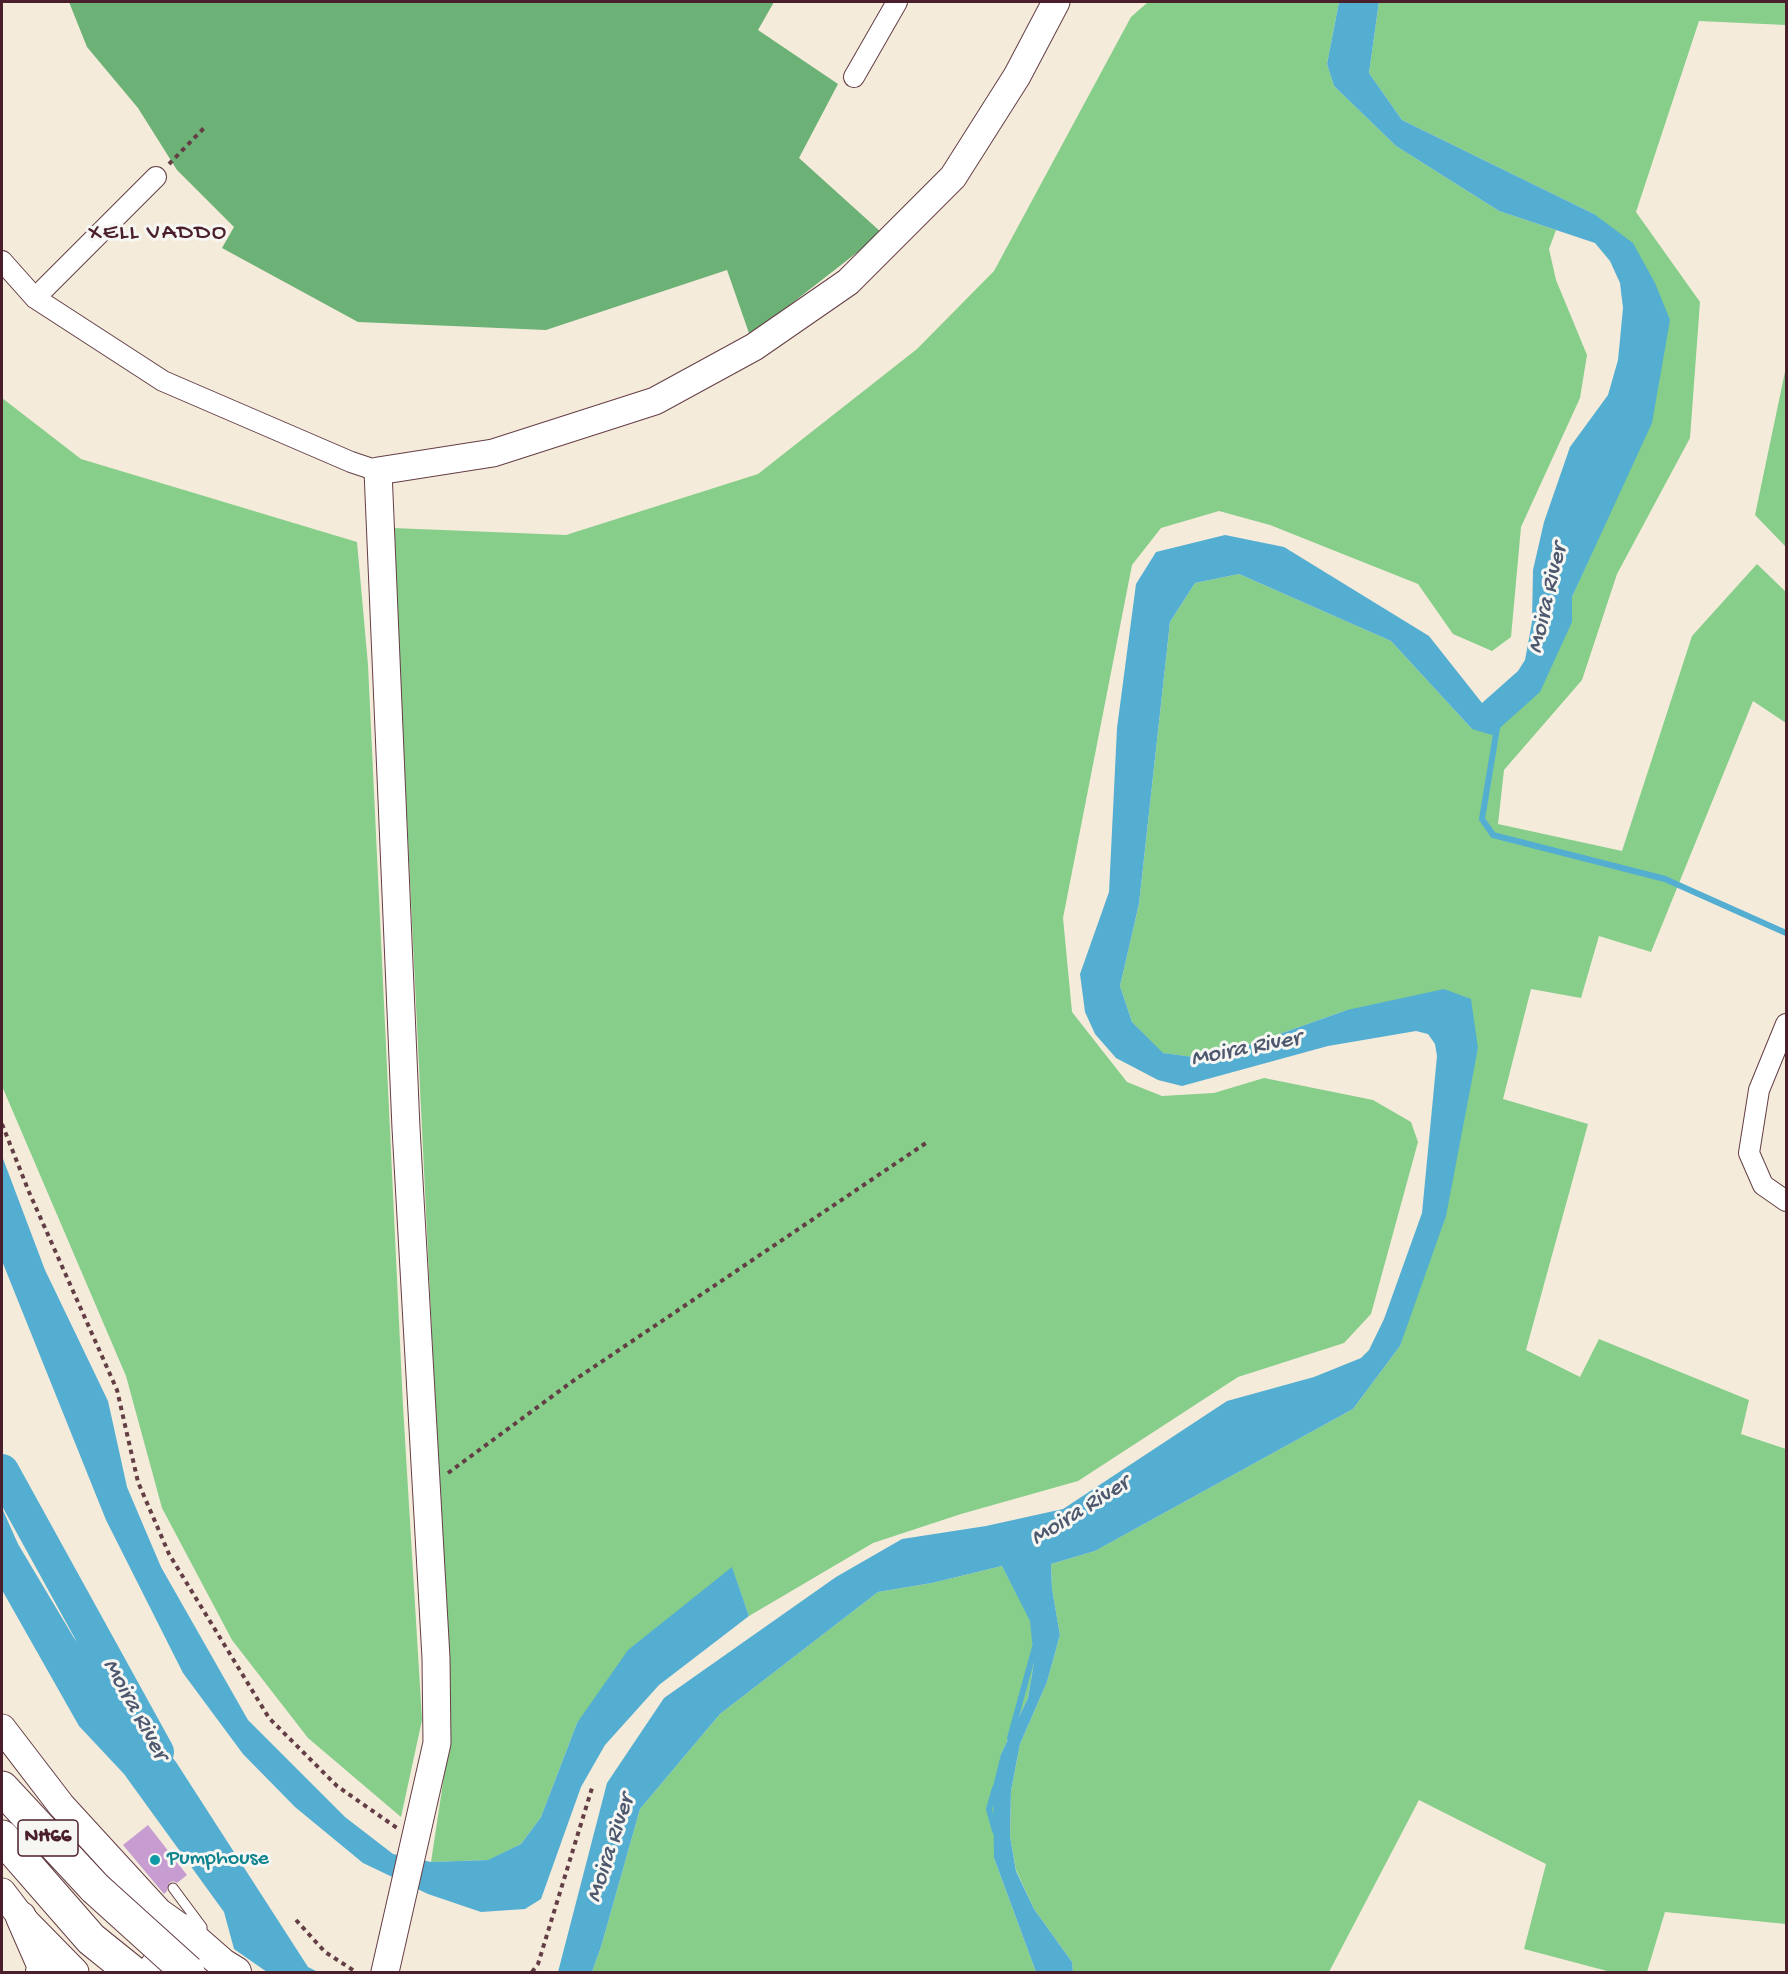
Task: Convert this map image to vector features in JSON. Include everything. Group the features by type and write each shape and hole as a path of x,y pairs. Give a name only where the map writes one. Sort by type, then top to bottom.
{"highway":[{"name":"NH66","path":"2,1788 95,1888 191,1949"},
{"name":"NH66","path":"2,1837 91,1939 132,1972"}],"main road":[{"path":"21,1917 42,1965 41,1972"},
{"path":"151,1972 191,1949 236,1972"}],"street":[{"path":"854,77 897,2"},
{"path":"2,261 35,298 164,381 351,462 378,471 493,453 655,401 754,347 848,282 953,177 1017,76 1056,2"},
{"path":"35,298 156,177"},
{"path":"378,471 406,1128 436,1658 437,1743 385,1972"},
{"path":"1786,1024 1759,1090 1749,1153 1763,1185 1786,1201"},
{"path":"2,1728 61,1805 191,1949"},
{"path":"2,1892 21,1917 75,1972"}],"lane":[{"path":"173,1888 202,1927 191,1949"}],"path":[{"path":"156,177 204,128"},
{"path":"2,1124 29,1192 117,1390 138,1482 169,1554 269,1718 337,1786 414,1841"},
{"path":"426,1490 573,1381 926,1143"},
{"path":"532,1972 538,1964 592,1788"},
{"path":"296,1920 325,1952 356,1972"}],"green space":[{"path":"69,2 774,2 758,30 838,84 799,158 882,233 750,336 727,270 546,330 358,322 222,248 234,227 177,170 138,108 87,47"},
{"path":"1148,2 1339,2 1327,64 1334,86 1396,146 1499,211 1556,230 1549,249 1556,280 1587,355 1580,398 1521,527 1511,637 1492,651 1453,634 1418,584 1270,525 1219,511 1161,528 1132,565 1063,918 1072,1012 1127,1082 1162,1096 1214,1093 1264,1078 1373,1100 1411,1122 1418,1142 1371,1314 1344,1343 1238,1377 1078,1481 961,1514 873,1543 749,1616 732,1568 577,1723 541,1817 521,1844 489,1860 431,1862 451,1730 393,528 566,535 758,474 917,349 994,271 1131,17"},
{"path":"1379,2 1786,2 1786,25 1699,21 1636,212 1700,302 1690,438 1617,574 1582,680 1504,770 1498,824 1622,851 1692,636 1757,564 1786,592 1786,723 1753,701 1651,952 1599,936 1581,998 1531,989 1503,1099 1588,1124 1526,1350 1580,1377 1599,1339 1749,1400 1741,1434 1786,1449 1786,1924 1665,1912 1647,1972 1611,1972 1524,1949 1546,1864 1419,1800 1329,1972 1073,1972 1072,1962 1034,1909 1016,1870 1010,1836 1011,1791 1020,1744 1047,1682 1060,1635 1052,1589 1051,1564 1095,1551 1353,1409 1400,1346 1478,1048 1347,1010 1209,1059 1162,1053 1132,1022 1120,986 1139,904 1170,622 1195,583 1239,574 1391,641 1472,729 1572,622 1572,597 1592,552 1670,320 1594,214 1402,120 1369,73"},
{"path":"1786,367 1786,547 1755,515"},
{"path":"2,398 81,459 357,542 368,665 403,1406 422,1720 401,1817 308,1738 232,1640 162,1508 126,1376 2,1086"},
{"path":"1002,1566 1031,1621 1034,1662 1028,1698 1001,1754 994,1858 1036,1972 592,1972 640,1809 720,1714 878,1592 932,1583"}],"water":[{"path":"1339,2 1379,2 1369,73 1402,120 1594,214 1633,243 1655,283 1670,320 1652,423 1572,597 1572,622 1540,692 1492,735 1472,729 1391,641 1239,574 1195,583 1170,622 1139,904 1120,986 1132,1022 1163,1053 1209,1059 1347,1010 1444,989 1471,999 1478,1048 1446,1216 1400,1346 1353,1409 1095,1551 1051,1564 1052,1589 1060,1635 1047,1682 1020,1744 1011,1791 1010,1836 1016,1871 1034,1909 1072,1962 1073,1972 1036,1972 994,1858 993,1787 1001,1754 1028,1698 1034,1662 1030,1621 1002,1566 932,1583 878,1592 720,1714 640,1809 592,1972 558,1972 607,1783 664,1698 836,1577 902,1539 986,1526 1063,1509 1227,1401 1314,1377 1361,1358 1369,1350 1384,1319 1422,1213 1437,1056 1435,1044 1428,1034 1416,1031 1328,1046 1182,1086 1158,1080 1116,1058 1095,1034 1085,1012 1080,974 1109,892 1117,728 1136,584 1156,552 1225,535 1284,547 1429,636 1482,703 1518,671 1525,660 1532,622 1533,570 1544,522 1570,447 1608,395 1618,360 1623,308 1620,283 1610,261 1595,243 1499,211 1396,146 1334,86 1327,64"},
{"path":"2,1156 45,1270 108,1401 127,1487 161,1567 248,1720 345,1817 393,1854 431,1862 488,1860 521,1844 541,1817 577,1723 628,1650 732,1567 749,1616 659,1685 605,1745 581,1787 541,1899 525,1909 481,1912 428,1894 363,1863 295,1807 243,1754 183,1673 106,1520 2,1261"},
{"path":"2,1508 18,1544 74,1638 176,1762 308,1967 318,1972 267,1972 234,1949 224,1912 124,1774 79,1726 2,1590"}],"building":[{"name":"Pumphouse","path":"148,1825 187,1875 177,1883 173,1881 169,1883 164,1894 123,1845"}],"waterway":[{"path":"1498,722 1482,819 1493,835 1665,879 1786,933"},
{"name":"Moira River","path":"2,1471 157,1752"},
{"path":"1010,1738 1035,1647"},
{"path":"995,1788 989,1809 995,1831"}],"place":[{"name":"Pumphouse","path":"155,1860"}],"district":[{"name":"XELL VADDO","path":"158,234"}]}
